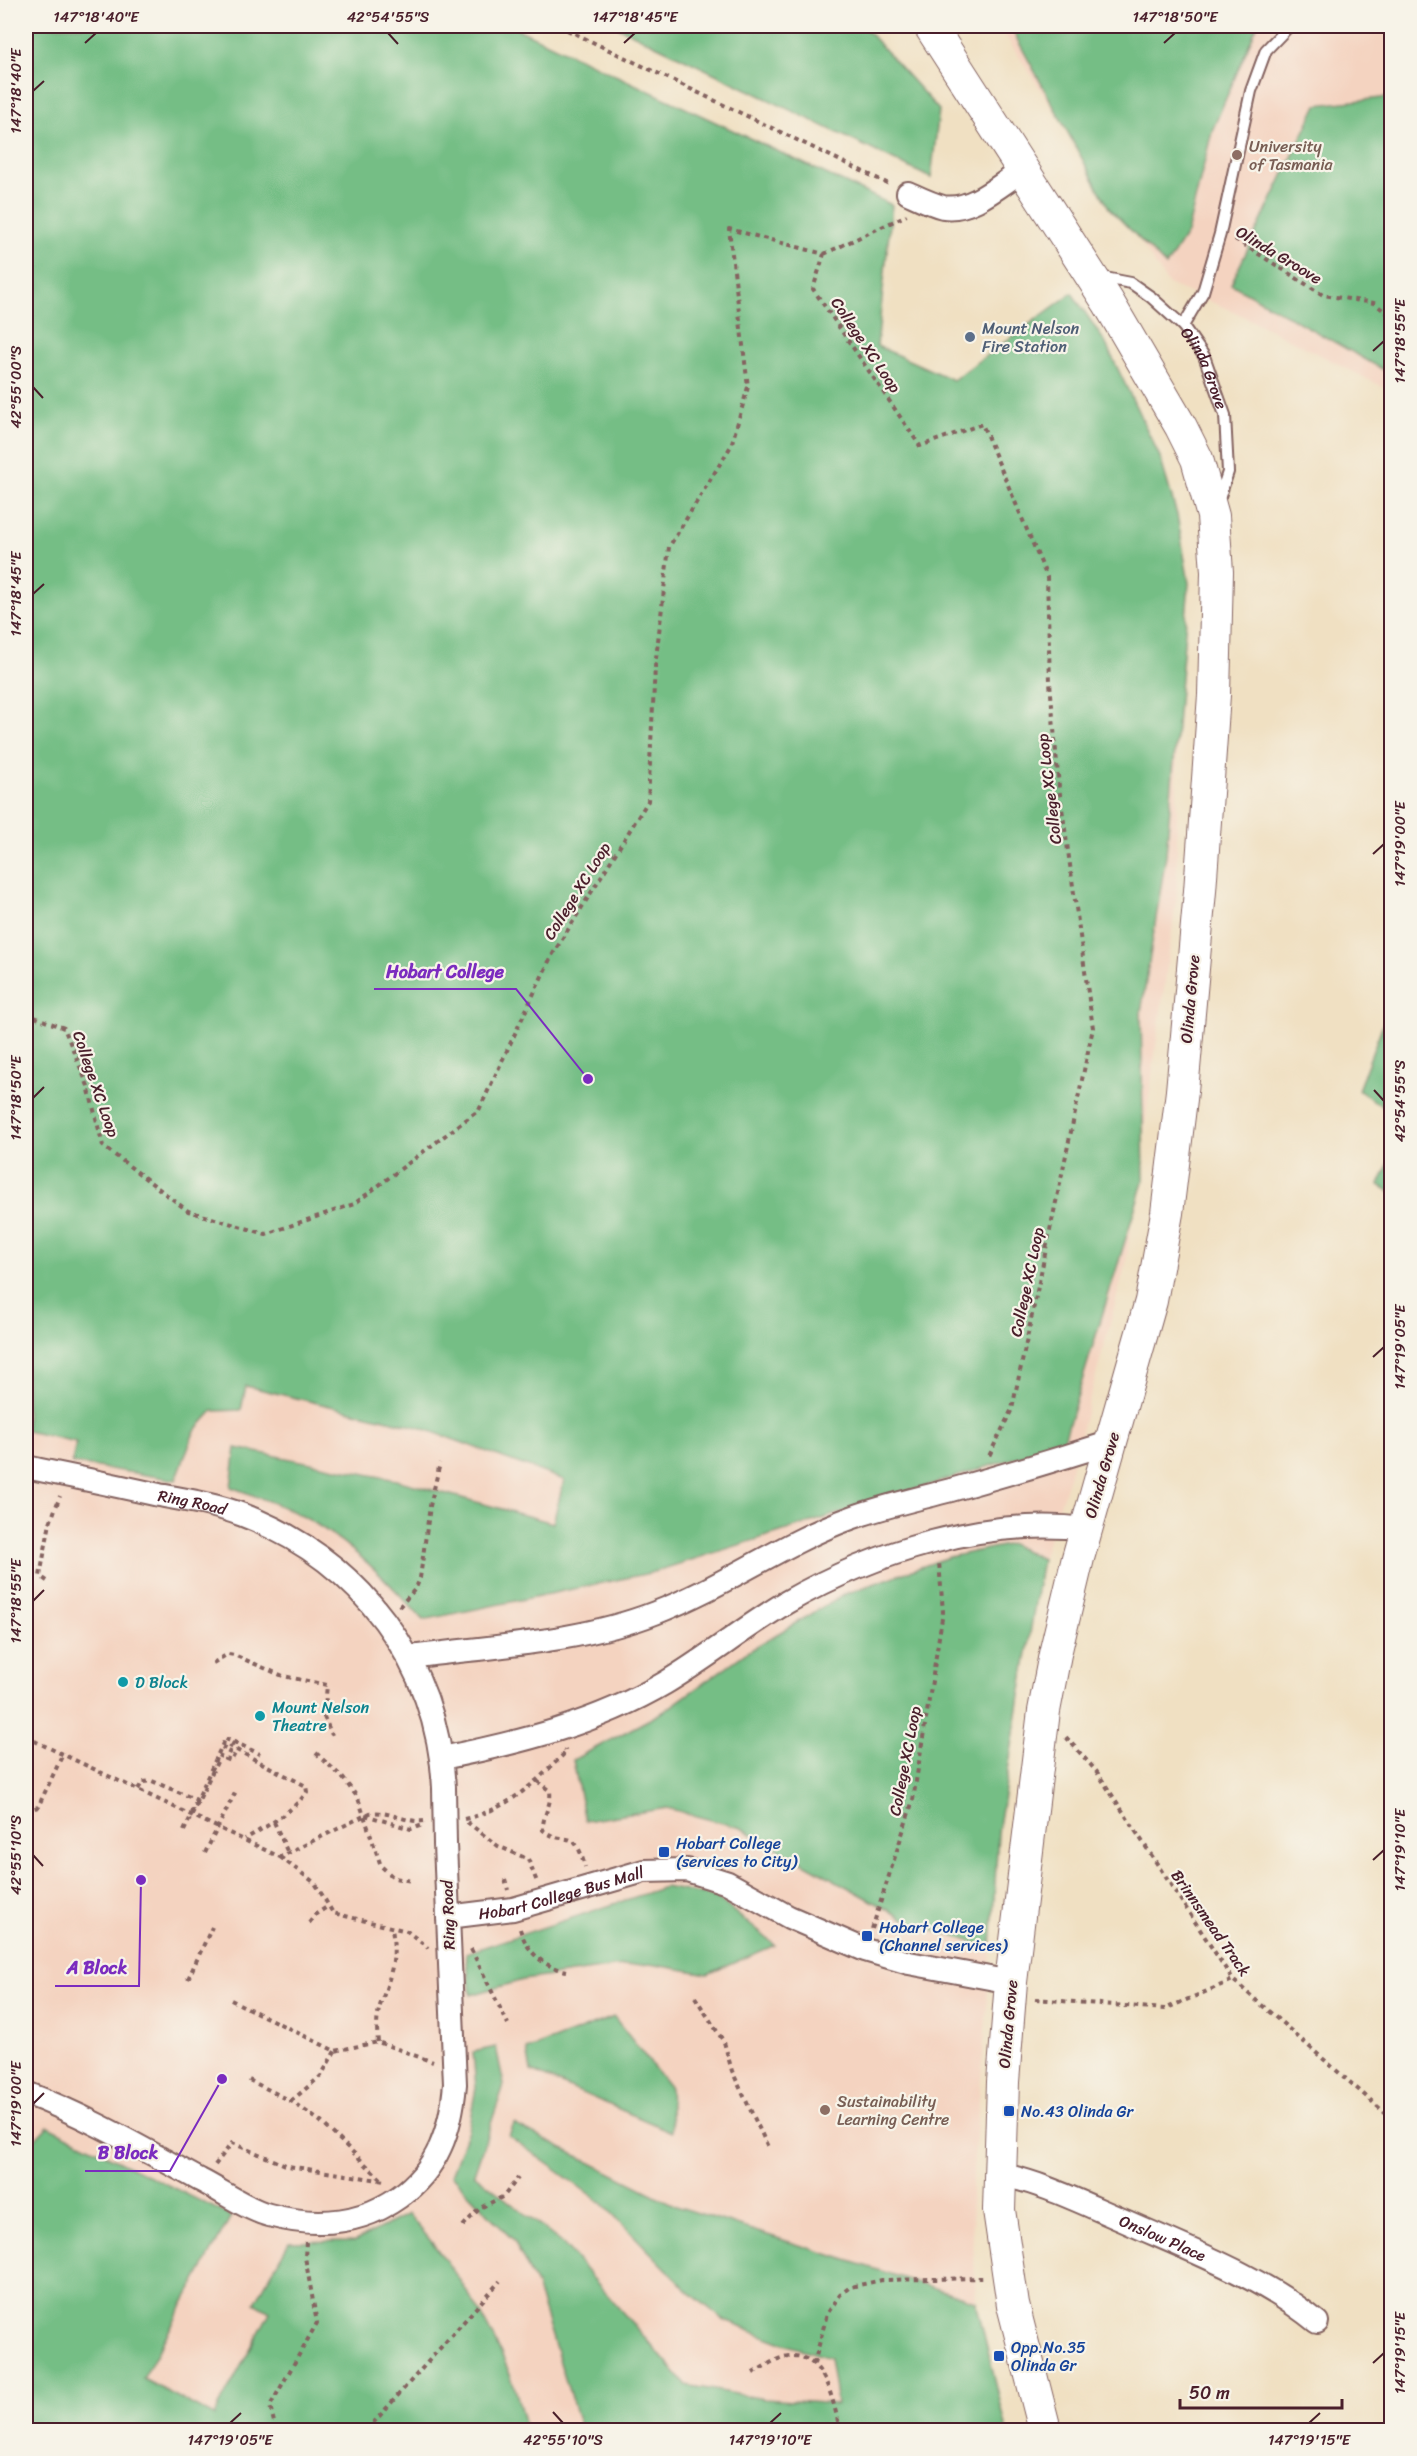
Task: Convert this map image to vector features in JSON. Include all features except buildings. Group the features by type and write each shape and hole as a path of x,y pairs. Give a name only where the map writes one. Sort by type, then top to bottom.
{"main road":[{"name":"Olinda Grove","path":"930,26 1091,275 1181,427 1197,459 1213,516 1218,613 1200,891 1174,1161 1151,1301 1066,1602 1044,1711 1010,1990 998,2174 999,2210 1007,2278 1023,2352 1045,2430"}],"street":[{"path":"908,193 944,207 965,205 1023,170"},
{"path":"410,1657 495,1647 618,1626 697,1596 828,1527 889,1504 975,1483 1112,1442"},
{"name":"Ring Road","path":"26,1467 191,1501 243,1515 291,1538 332,1566 384,1618 410,1657 424,1690 442,1758 448,1917 440,1949 454,2070 452,2119 438,2152 415,2185 385,2207 348,2221 307,2223 266,2215 69,2110 26,2093"},
{"path":"442,1758 559,1730 597,1716 665,1683 786,1603 820,1584 879,1560 981,1531 1024,1525 1086,1529"},
{"name":"Hobart College Bus Mall","path":"448,1917 513,1909 644,1870 687,1870 728,1883 789,1917 865,1950 1010,1990"},
{"name":"Onslow Place","path":"998,2174 1031,2180 1160,2237 1271,2290 1296,2304 1317,2322"}],"lane":[{"path":"1183,326 1203,292 1220,234 1251,91 1266,50 1289,26"},
{"name":"Olinda Grove","path":"1091,275 1131,283 1151,297 1183,326 1204,356 1225,415 1228,472 1213,516"}],"path":[{"path":"559,26 908,193"},
{"path":"824,254 932,203"},
{"name":"College XC Loop","path":"26,1014 64,1028 87,1086 103,1146 188,1211 266,1234 354,1204 478,1110 550,957 648,801 656,667 669,547 731,446 748,387 729,229 824,254 813,289 920,446 982,424 1047,577 1050,682 1059,787 1093,1028 1012,1408 975,1483"},
{"name":"Olinda Groove","path":"1220,234 1238,241 1323,295 1374,303 1392,317"},
{"path":"384,1618 408,1598 420,1578 430,1506 440,1463"},
{"path":"47,1581 40,1576 50,1523 67,1476"},
{"name":"College XC Loop","path":"865,1950 913,1800 943,1612 938,1542"},
{"path":"213,1663 228,1654 234,1655 283,1676 327,1685 324,1717 332,1735"},
{"name":"Brinnsmead Track","path":"1044,1711 1097,1772 1233,1980 1392,2119"},
{"path":"463,1819 484,1815 508,1802 537,1781 566,1752 559,1730"},
{"path":"26,1737 280,1857 290,1867 315,1883 327,1907 333,1913 406,1932 440,1949 469,1945 507,2024"},
{"path":"184,1831 228,1740 260,1754"},
{"path":"234,1742 226,1759 231,1761 237,1750"},
{"path":"190,1814 223,1743 306,1786 305,1795 274,1822 244,1840"},
{"path":"316,1753 351,1787 365,1815 381,1866 386,1874 412,1881"},
{"path":"26,1811 38,1807 63,1754"},
{"path":"138,1789 143,1782 152,1780 197,1800"},
{"path":"537,1781 550,1791 551,1802 543,1822 543,1830 549,1835 566,1837 576,1843 590,1886"},
{"path":"205,1853 236,1791"},
{"path":"280,1857 365,1815 384,1813 418,1822"},
{"path":"365,1815 411,1829 420,1828 427,1821"},
{"path":"274,1822 288,1853"},
{"path":"480,1833 498,1846 528,1859 541,1901"},
{"path":"505,1879 523,1939 530,1950 552,1968 567,1971"},
{"path":"309,1923 316,1914 327,1907"},
{"path":"188,1979 212,1927"},
{"path":"378,2042 376,2020 378,2006 391,1974 394,1959 392,1928"},
{"path":"1010,1990 1165,2009 1233,1980"},
{"path":"695,1997 724,2042 732,2071 768,2147"},
{"path":"231,2000 335,2050 378,2042 454,2070"},
{"path":"291,2101 321,2076 335,2050"},
{"path":"249,2080 291,2101 320,2121 382,2180"},
{"path":"203,2181 232,2143 288,2166 382,2180 408,2190"},
{"path":"463,2226 480,2208 504,2196 518,2178"},
{"path":"276,2430 270,2406 317,2323 305,2256 307,2223"},
{"path":"814,2364 827,2314 840,2295 850,2287 882,2280 1007,2278"},
{"path":"367,2430 500,2281"},
{"path":"753,2373 791,2356 814,2364 827,2384 840,2430"}],"shaded area":[{"name":"University of Tasmania","path":"999,26 1391,26 1391,391 1235,312 1168,284"},
{"path":"26,97 853,398 1177,583 1177,895 1126,1263 1069,1477 1042,1559 998,1833 987,2007 971,2194 976,2301 1007,2430 26,2430"}],"green space":[{"path":"26,26 511,26 892,205 877,346 953,380 1072,293 1105,342 1160,457 1177,515 1189,583 1166,855 1141,1013 1144,1179 1063,1443 650,1573 423,1620 361,1557 326,1531 288,1509 231,1487 236,1448 396,1480 553,1523 564,1480 422,1428 246,1386 241,1410 213,1411 194,1432 176,1480 72,1463 76,1442 26,1431"},
{"path":"616,26 863,26 939,110 931,178"},
{"path":"1010,26 1257,26 1212,131 1187,233 1166,266 1109,208"},
{"path":"1392,97 1391,374 1231,284 1317,105"},
{"path":"1391,1003 1392,1112 1358,1090"},
{"path":"1391,1158 1391,1192 1379,1185"},
{"path":"1011,1544 1042,1559 998,1833 991,1948 912,1923 741,1828 667,1808 585,1821 573,1760 663,1712 750,1650 845,1594 949,1557"},
{"path":"665,1887 716,1897 775,1945 708,1974 650,1964 614,1967 523,1980 471,1995 466,1953"},
{"path":"614,2017 670,2088 672,2132 531,2071 527,2050"},
{"path":"496,2047 504,2085 474,2174 563,2244 686,2385 764,2399 837,2404 830,2358 725,2321 689,2292 603,2204 509,2136 514,2124 676,2206 976,2301 1007,2430 581,2430 536,2285 514,2241 451,2175 468,2130 476,2088 473,2052"},
{"path":"48,2126 231,2216 143,2379 214,2416 270,2312 255,2303 289,2242 355,2241 408,2214 439,2251 467,2291 491,2333 513,2383 526,2430 26,2430 26,2149"}],"place":[{"name":"University of Tasmania","path":"1237,155"},
{"name":"Mount Nelson Fire Station","path":"970,337"},
{"name":"Hobart College","path":"588,1079"},
{"name":"D Block","path":"123,1682"},
{"name":"Mount Nelson Theatre","path":"260,1716"},
{"name":"Hobart College (services to City)","path":"664,1852"},
{"name":"A Block","path":"141,1880"},
{"name":"Hobart College (Channel services)","path":"867,1936"},
{"name":"B Block","path":"222,2079"},
{"name":"Sustainability Learning Centre","path":"825,2110"},
{"name":"No.43 Olinda Gr","path":"1009,2111"},
{"name":"Opp.No.35 Olinda Gr","path":"999,2356"}]}
